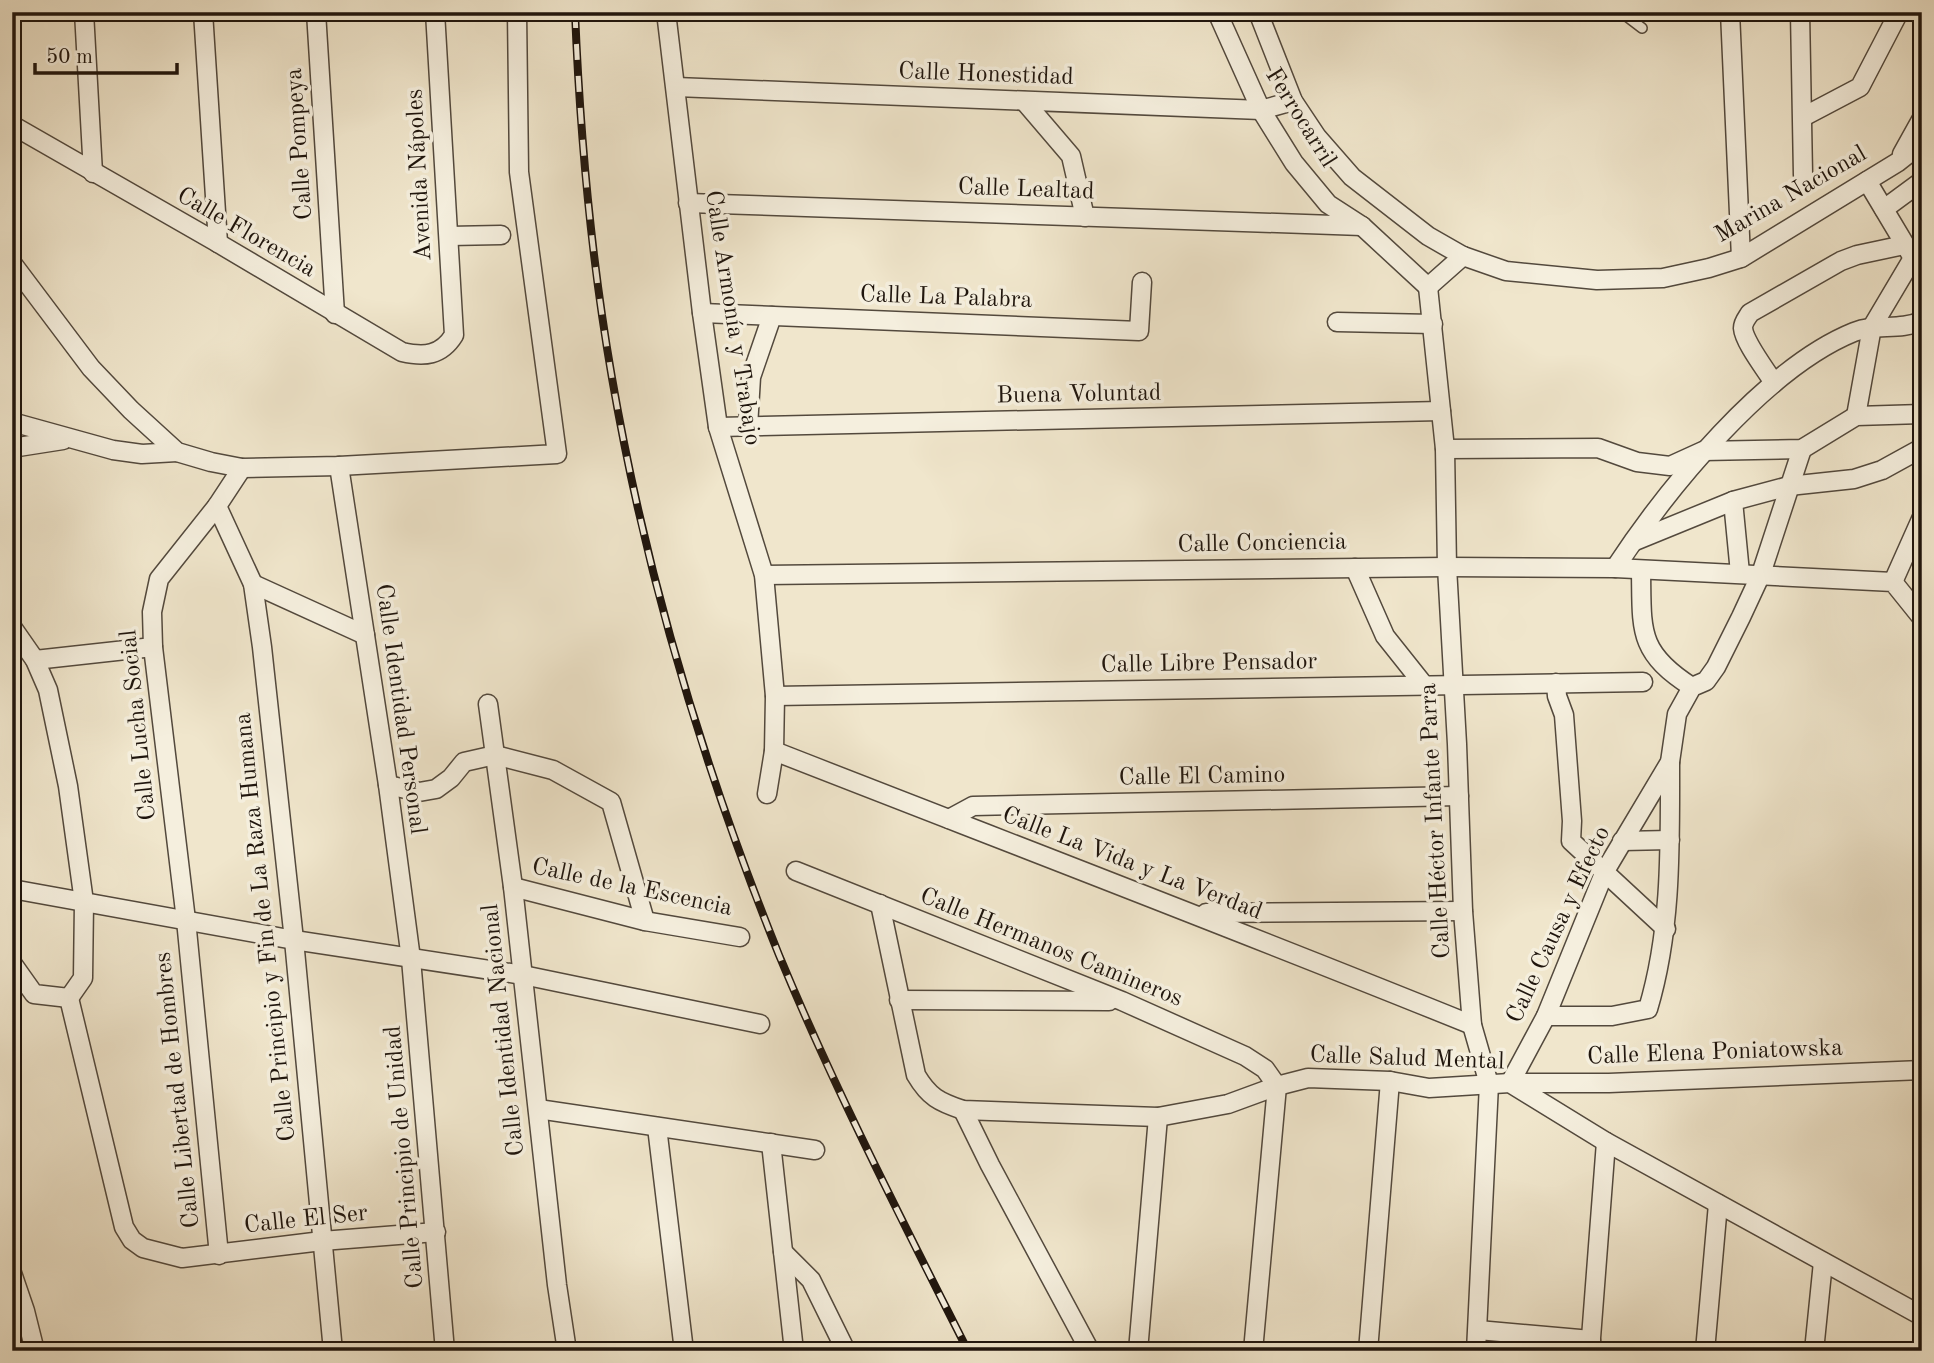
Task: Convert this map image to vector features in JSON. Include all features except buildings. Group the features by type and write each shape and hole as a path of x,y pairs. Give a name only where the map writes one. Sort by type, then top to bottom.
{"street":[{"path":"84,12 93,173"},
{"path":"203,12 218,243"},
{"name":"Calle Pompeya","path":"316,12 335,314"},
{"name":"Avenida Nápoles","path":"435,12 454,335"},
{"path":"12,422 70,439 142,454 177,452 242,468 339,466 557,454 519,172 517,12"},
{"name":"Calle Armonía y Trabajo","path":"666,12 718,428 764,575 775,696 774,751 767,794"},
{"name":"Ferrocarril","path":"1217,12 1261,110 1294,163 1328,204 1362,226 1428,287"},
{"name":"Marina Nacional","path":"1258,12 1276,64 1293,101 1317,137 1352,177 1428,236 1463,256 1506,271 1597,280 1663,278 1741,258 1898,162 1922,144"},
{"path":"1730,12 1741,258"},
{"path":"1800,12 1803,175"},
{"path":"1803,117 1860,87 1899,12"},
{"name":"Calle Honestidad","path":"676,87 1261,110 1293,101"},
{"path":"1024,101 1071,156 1086,216"},
{"path":"1898,162 1922,118"},
{"name":"Calle Florencia","path":"12,125 402,352 417,356 434,354 446,347 454,335"},
{"path":"1867,181 1913,258"},
{"path":"1884,209 1922,181"},
{"name":"Calle Lealtad","path":"688,203 1362,226"},
{"path":"449,236 501,235"},
{"path":"1774,383 1746,337 1743,327 1751,313 1841,261 1857,255 1913,258"},
{"path":"1428,287 1463,256"},
{"path":"1856,416 1872,327 1913,258"},
{"path":"12,263 91,368 177,452"},
{"name":"Calle La Palabra","path":"702,313 1139,331 1142,282"},
{"name":"Calle Héctor Infante Parra","path":"1428,287 1445,449 1447,566 1463,911 1472,1025 1489,1084 1476,1351"},
{"path":"748,427 751,377 772,316"},
{"path":"1615,568 1703,451 1774,383 1813,354 1854,332 1872,327 1910,326 1922,321"},
{"path":"1337,322 1433,324"},
{"name":"Buena Voluntad","path":"718,428 1441,411"},
{"path":"1445,449 1598,448 1637,462 1670,466 1703,451 1802,449 1856,416 1922,414"},
{"path":"12,448 70,439"},
{"path":"1632,542 1733,501 1789,486 1854,479 1882,470 1922,448"},
{"name":"Calle Causa y Efecto","path":"1510,1083 1546,1016 1605,871 1670,762 1676,714 1692,687 1706,681 1716,667 1761,574 1802,449"},
{"name":"Calle Identidad Personal","path":"339,466 388,785 411,959"},
{"name":"Calle Lucha Social","path":"186,920 153,647 152,612 159,579 217,506 242,468"},
{"path":"1733,501 1740,573"},
{"name":"Calle Principio y Fin de La Raza Humana","path":"217,506 253,584 294,940 333,1351"},
{"path":"1922,517 1893,582 1922,618"},
{"name":"Calle Conciencia","path":"764,575 1447,566 1615,568 1893,582"},
{"path":"1355,568 1385,636 1424,685"},
{"path":"1642,570 1642,628 1652,654 1676,677 1692,687"},
{"path":"253,584 365,635"},
{"path":"12,627 36,660 48,690 68,786 84,902 83,978 69,998 34,994 12,963"},
{"path":"36,660 153,647"},
{"name":"Calle Libre Pensador","path":"775,696 1643,682"},
{"path":"1556,683 1557,696 1564,715 1572,821 1571,841 1666,929"},
{"name":"Calle Identidad Nacional","path":"488,704 513,887 567,1351"},
{"name":"Calle La Vida y La Verdad","path":"774,751 1196,914 1472,1025"},
{"path":"388,785 419,792 436,789 451,778 464,762 495,755 553,770 611,803 645,921"},
{"path":"1546,1016 1612,1016 1648,1009 1657,982 1666,929 1670,762"},
{"name":"Calle El Camino","path":"950,819 973,806 1459,796"},
{"path":"1622,841 1670,840"},
{"name":"Calle Hermanos Camineros","path":"796,871 1122,1001 1245,1056 1265,1069 1277,1086"},
{"name":"Calle de la Escencia","path":"513,887 645,921 740,937"},
{"path":"12,889 294,940 523,975 760,1024"},
{"path":"880,904 899,1000 1122,1001"},
{"path":"1196,914 1463,911"},
{"name":"Calle Libertad de Hombres","path":"186,920 219,1255"},
{"name":"Calle Principio de Unidad","path":"411,959 445,1351"},
{"name":"Calle El Ser","path":"69,998 124,1227 132,1240 143,1248 181,1258 322,1241 436,1232"},
{"name":"Calle Salud Mental","path":"899,1000 916,1075 926,1091 942,1103 963,1110 1158,1116 1228,1104 1308,1078 1390,1081 1429,1088 1510,1083 1606,1142 1922,1315"},
{"name":"Calle Elena Poniatowska","path":"1510,1083 1609,1083 1922,1070"},
{"path":"1368,1351 1390,1081"},
{"path":"1253,1351 1277,1086"},
{"path":"538,1109 815,1150"},
{"path":"963,1110 1090,1351"},
{"path":"1138,1351 1158,1116"},
{"path":"657,1127 684,1351"},
{"path":"1478,1330 1591,1346 1606,1142"},
{"path":"771,1143 794,1351"},
{"path":"1705,1351 1718,1204"},
{"path":"783,1252 811,1280 846,1351"},
{"path":"1814,1351 1823,1262"},
{"path":"12,1273 35,1351"}],"lane":[{"path":"1621,12 1642,28"}],"railway":[{"path":"575,12 588,196 612,378 642,526 680,671 726,814 800,1005 894,1204 968,1351"}]}
